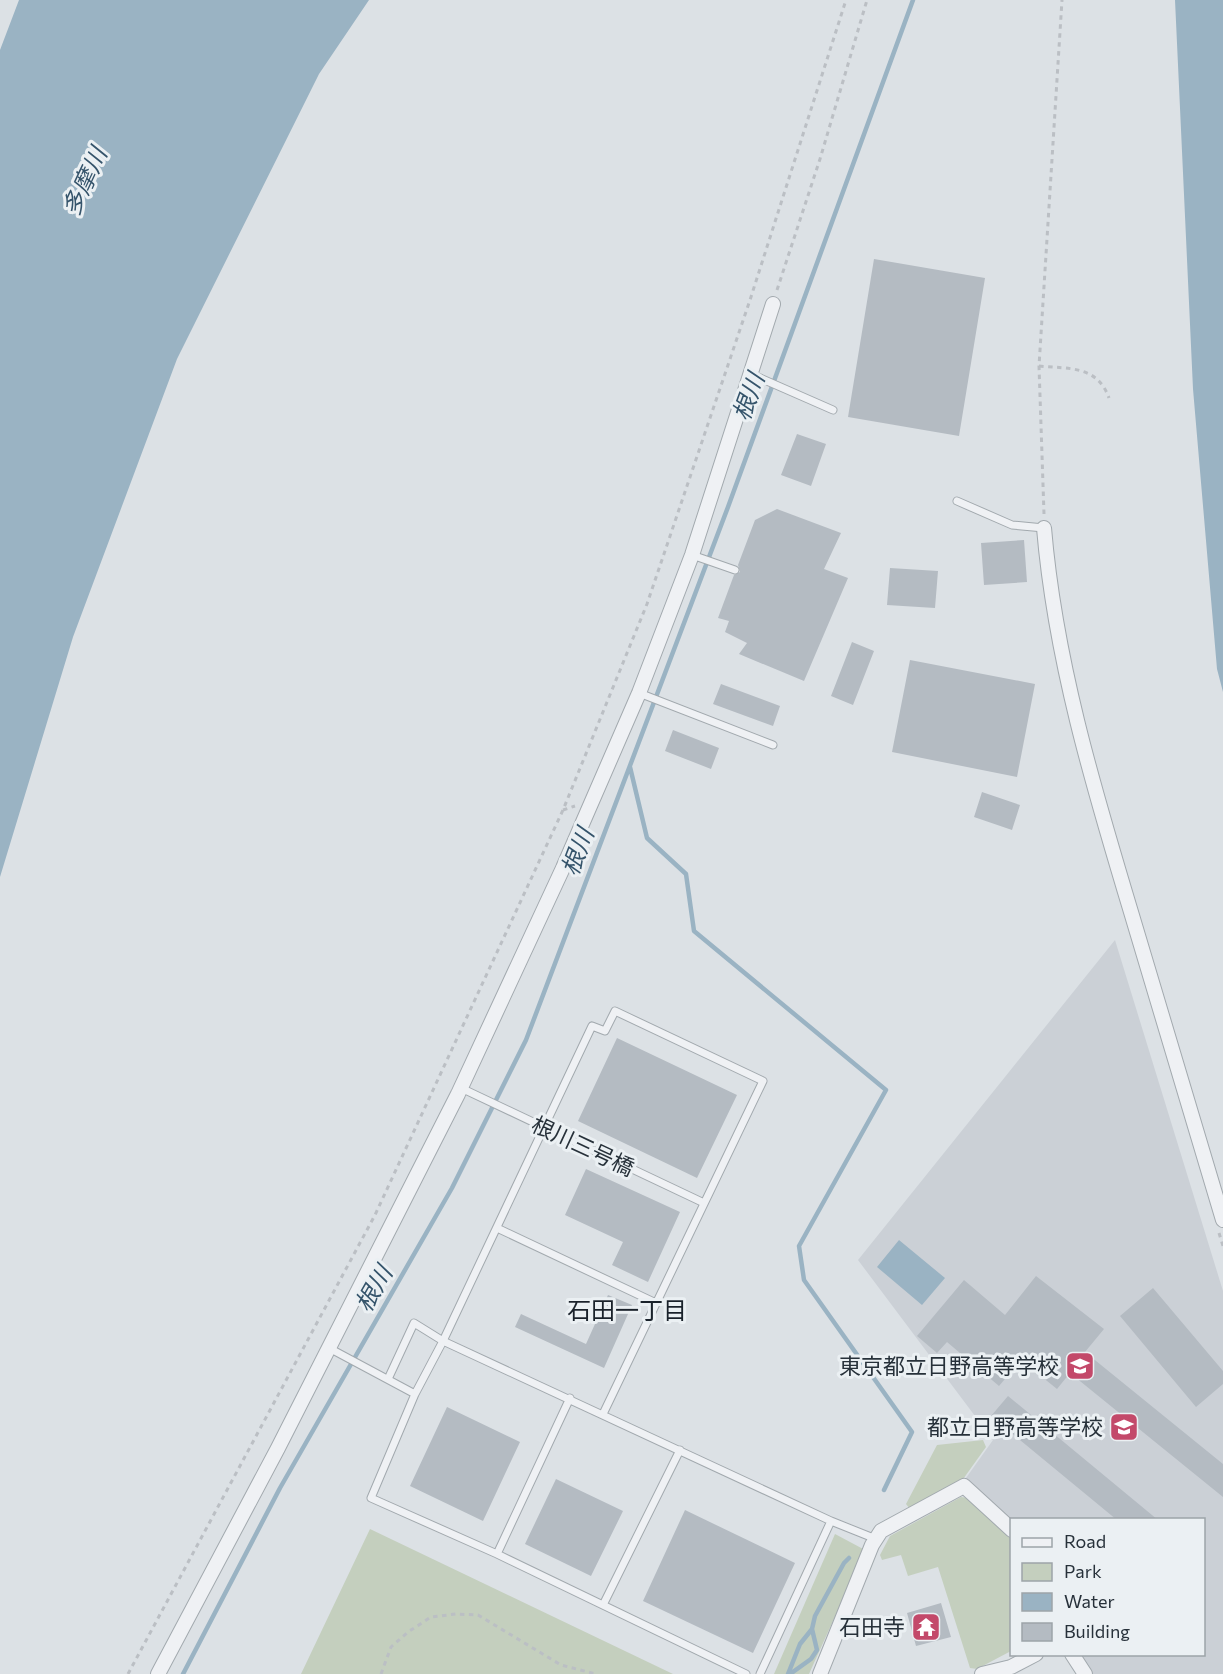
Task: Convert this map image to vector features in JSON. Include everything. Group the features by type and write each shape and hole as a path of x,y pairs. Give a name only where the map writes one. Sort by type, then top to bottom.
{"street":[{"path":"158,1674 329,1348 461,1088 644,695 696,556 773,304"},
{"path":"1044,528 1048,572 1058,633 1084,751 1223,1220"},
{"path":"820,1674 881,1531 964,1486 1010,1529"},
{"path":"982,1674 1011,1667 1032,1656"},
{"path":"1073,1656 1085,1674"}],"lane":[{"path":"751,374 833,410"},
{"path":"957,501 1012,525 1044,528"},
{"path":"696,556 735,570"},
{"path":"644,695 773,745"},
{"path":"603,1414 763,1081 615,1011 605,1031 592,1026 444,1341 415,1394 371,1498 497,1554 746,1674"},
{"name":"根川三号橋","path":"461,1088 704,1203"},
{"path":"497,1228 656,1303"},
{"path":"388,1379 414,1323 444,1341 831,1521 876,1539"},
{"path":"329,1348 415,1394"},
{"path":"497,1554 570,1398"},
{"path":"603,1605 680,1450"},
{"path":"760,1674 831,1521"}],"path":[{"path":"128,1674 375,1215 563,810 647,604 750,300 846,0"},
{"path":"773,304 820,159 867,0"},
{"path":"1044,528 1039,366 1062,0"},
{"path":"1039,366 1084,371 1105,385 1109,398"},
{"path":"381,1674 392,1647 408,1632 431,1617 456,1614 478,1615 561,1665 596,1674"}],"shaded area":[{"name":"東京都立日野高等学校","path":"1115,940 1223,1291 1223,1674 1091,1674 1079,1656 1205,1656 1205,1518 1010,1518 966,1478 993,1440 858,1260"}],"green space":[{"path":"983,1440 986,1447 961,1482 910,1509 906,1504 937,1445"},
{"path":"961,1497 969,1498 1010,1536 1010,1652 977,1669 970,1668 938,1567 908,1576 901,1555 882,1560 880,1555 890,1536"},
{"path":"370,1529 673,1674 301,1674"},
{"path":"835,1534 865,1550 809,1674 774,1674"}],"water":[{"name":"多摩川","path":"19,0 369,0 319,74 177,359 73,637 0,877 0,50"},
{"path":"1175,0 1223,0 1223,692 1217,669 1193,389"},
{"path":"899,1240 945,1278 922,1305 877,1267"}],"building":[{"path":"874,259 985,278 959,436 848,417"},
{"path":"797,434 826,444 811,486 781,475"},
{"path":"777,509 841,533 824,569 848,578 804,681 739,654 747,643 725,632 729,621 718,618 734,575 740,572 738,565 755,520"},
{"path":"1024,540 1027,582 984,585 981,543"},
{"path":"890,568 938,571 935,608 887,605"},
{"path":"852,642 874,651 853,705 831,696"},
{"path":"910,660 1035,684 1017,777 892,752"},
{"path":"721,684 780,706 773,726 713,704"},
{"path":"673,730 719,748 711,769 665,751"},
{"path":"982,792 1020,805 1012,830 974,817"},
{"path":"617,1038 737,1095 697,1178 578,1121"},
{"path":"586,1169 680,1212 648,1282 612,1265 623,1242 565,1215"},
{"path":"1036,1276 1104,1329 1085,1352 1223,1464 1223,1497 1070,1373 1057,1389 1021,1360 999,1386 947,1342 937,1353 917,1336 964,1280 1005,1315"},
{"path":"1153,1288 1223,1371 1223,1384 1196,1407 1120,1316"},
{"path":"608,1295 632,1305 604,1368 515,1327 521,1314 586,1344"},
{"path":"1008,1396 1156,1518 1115,1518 991,1416"},
{"path":"447,1407 520,1442 483,1521 410,1486"},
{"path":"556,1479 623,1511 591,1576 525,1544"},
{"path":"685,1510 795,1563 753,1653 643,1601"},
{"path":"941,1603 951,1637 916,1646 907,1613"}],"waterway":[{"name":"根川","path":"183,1674 280,1488 452,1188 526,1040 728,507 913,0"},
{"path":"630,767 647,838 686,874 694,931 886,1090 799,1246 804,1280 912,1432 884,1490"},
{"path":"788,1674 800,1644 812,1629 815,1616 849,1558"},
{"path":"790,1674 811,1659 817,1650 812,1629"}],"place":[{"name":"東京都立日野高等学校","path":"1080,1366"},
{"name":"都立日野高等学校","path":"1124,1427"},
{"name":"石田寺","path":"926,1627"}],"district":[{"name":"石田一丁目","path":"627,1311"}]}
